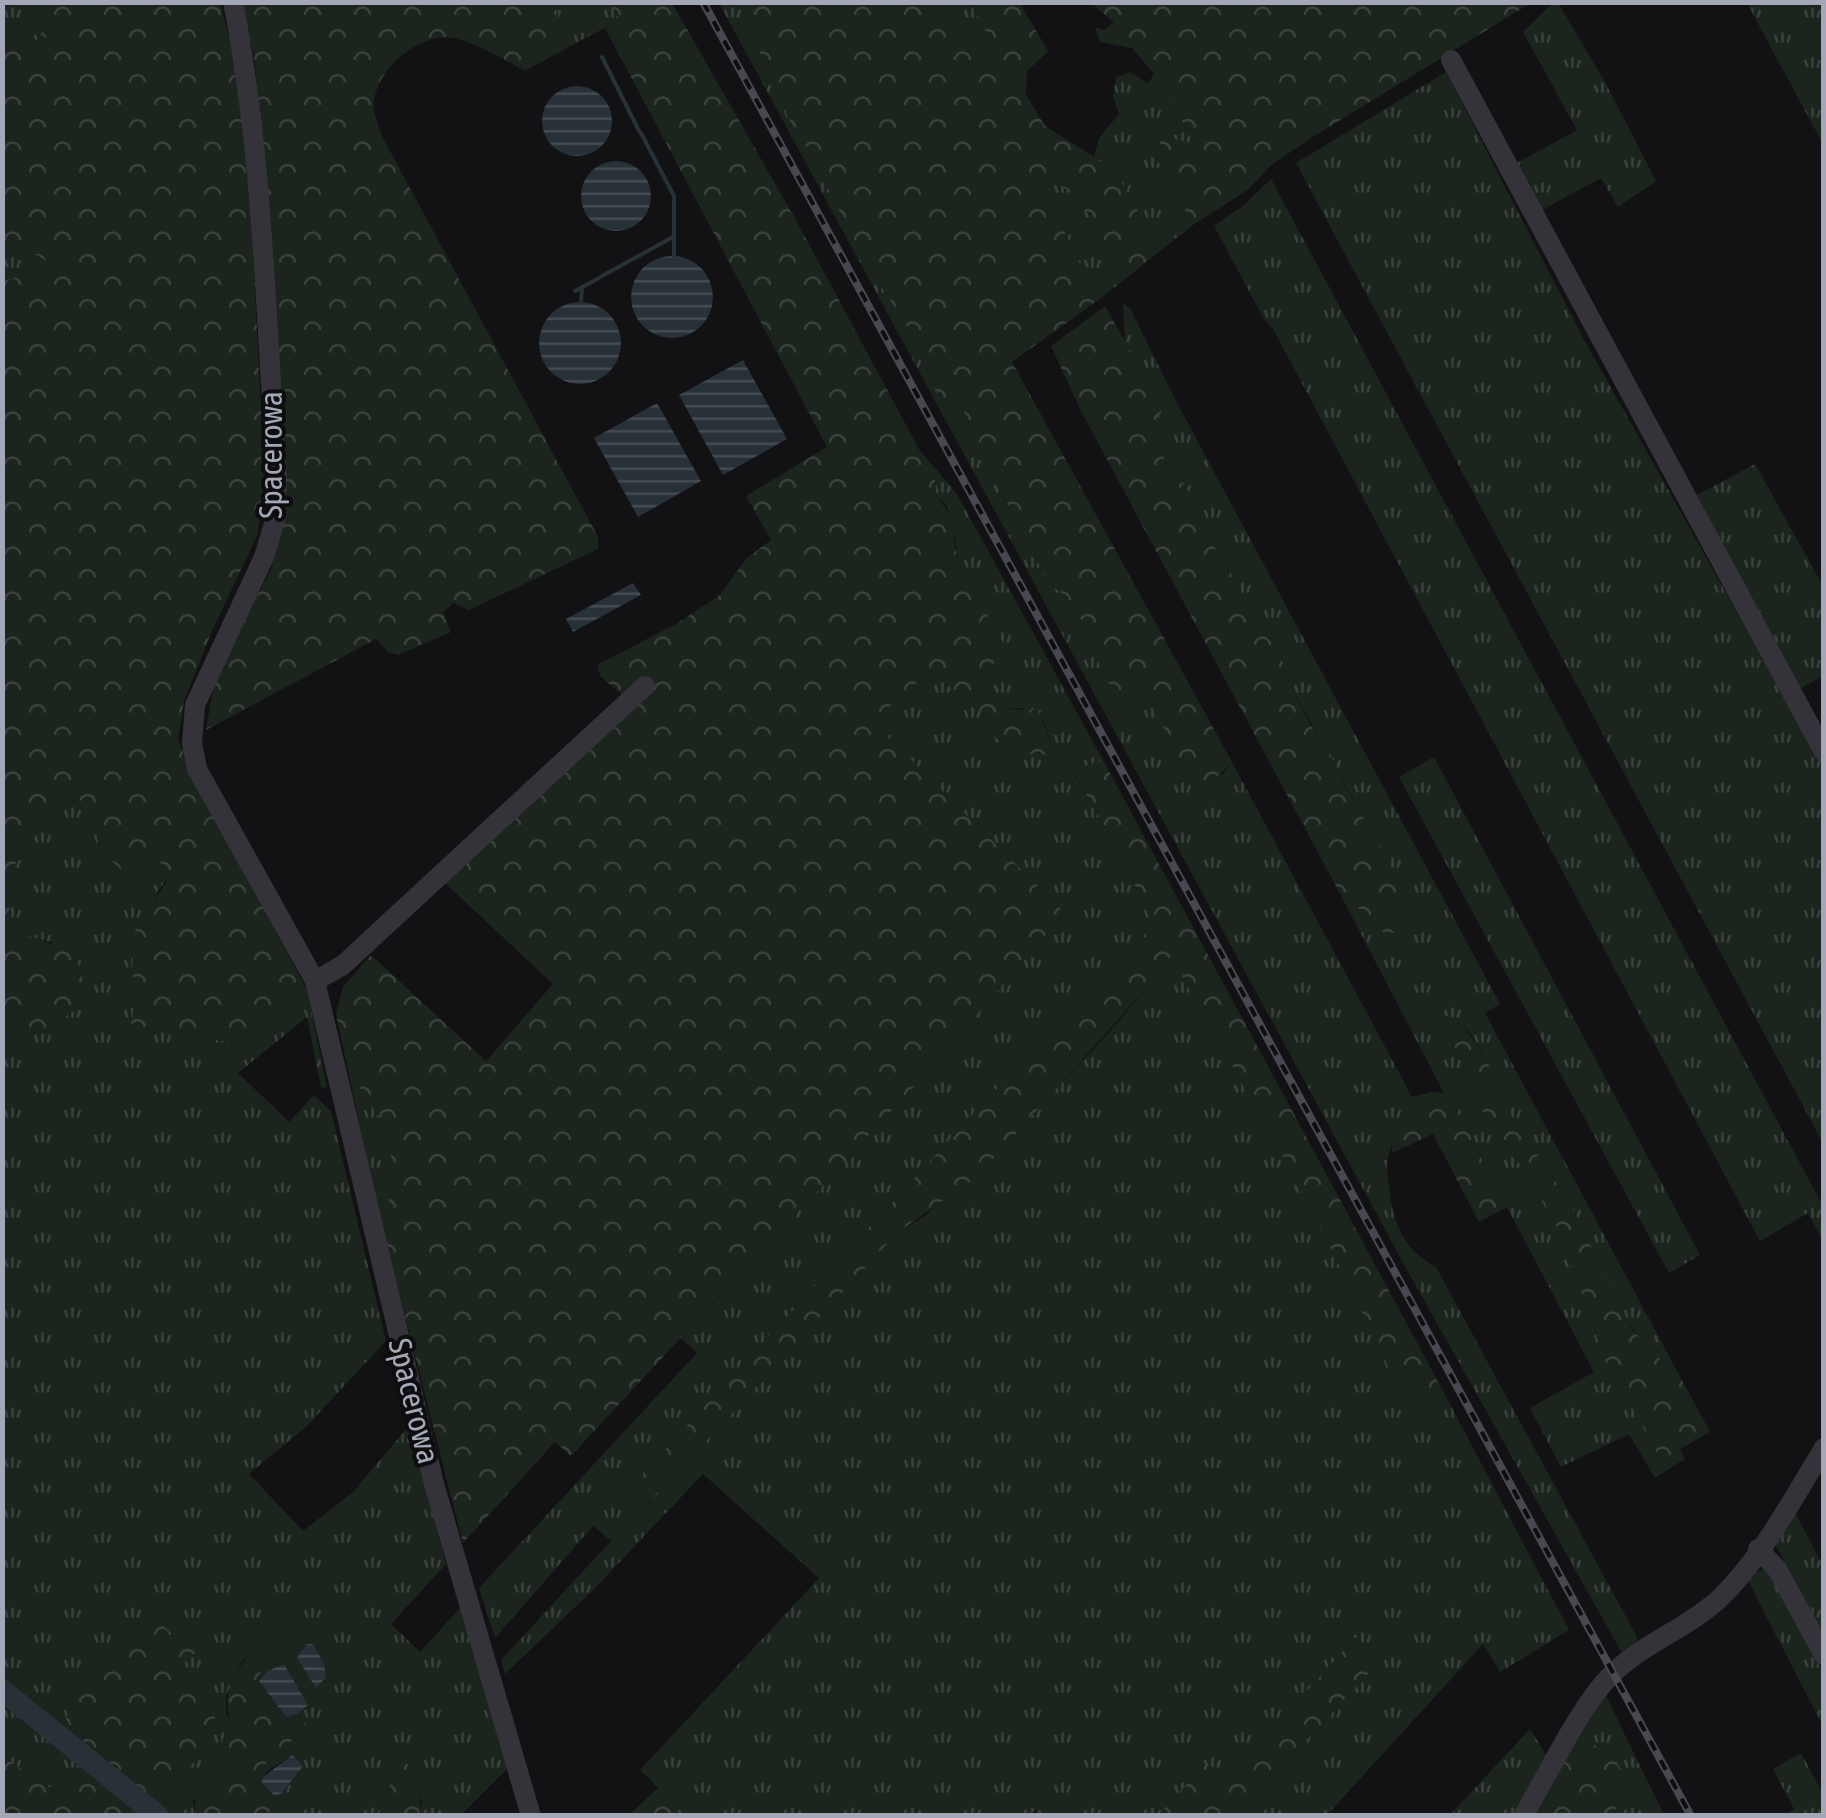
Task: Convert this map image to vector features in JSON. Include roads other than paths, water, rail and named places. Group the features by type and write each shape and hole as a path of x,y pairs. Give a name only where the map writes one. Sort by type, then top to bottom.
{"street":[{"name":"Spacerowa","path":"234,2 246,65 258,175 277,476 276,520 264,557 195,705 192,744 198,769 315,982 434,1484 531,1816"},
{"path":"1451,60 1824,752"},
{"path":"315,982 336,971 645,686"},
{"path":"1523,1816 1603,1683 1646,1646 1719,1599 1758,1549 1824,1448"},
{"path":"1758,1549 1777,1569 1824,1656"}],"waterway":[{"path":"602,57 639,131"},
{"path":"641,133 674,196 674,257"},
{"path":"602,276 673,237"},
{"path":"575,291 599,278"},
{"path":"581,302 582,287"},
{"path":"2,1690 158,1816"}],"railway":[{"path":"703,2 1691,1816"}]}
